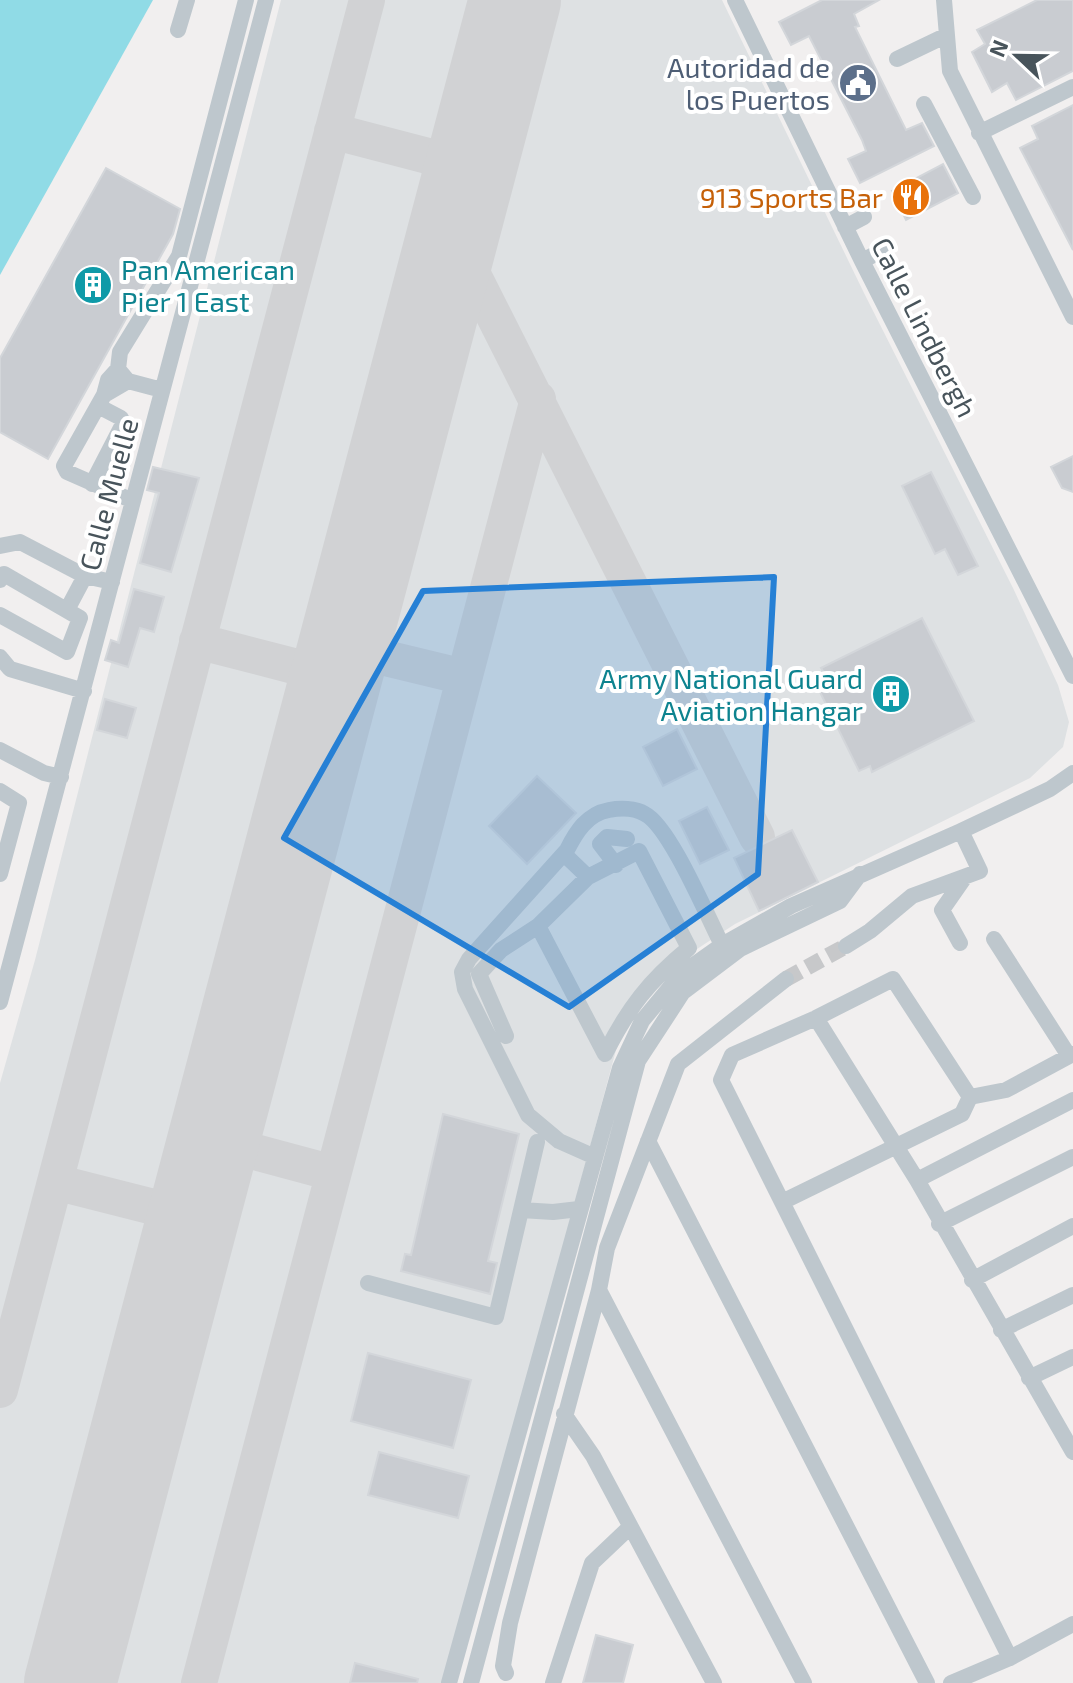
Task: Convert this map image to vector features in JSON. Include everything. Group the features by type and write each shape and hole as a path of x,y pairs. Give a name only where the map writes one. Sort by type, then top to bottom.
{"street":[{"path":"178,30 187,0"},
{"path":"123,375 120,352 179,256 246,0"},
{"name":"Calle Muelle","path":"0,1002 6,956 61,777 266,0"},
{"name":"Calle Lindbergh","path":"735,0 845,227 1073,676"},
{"path":"944,0 950,71 1073,317"},
{"path":"897,59 945,36"},
{"path":"979,133 1073,87"},
{"path":"924,104 973,197"},
{"path":"845,227 864,217"},
{"path":"862,261 881,251"},
{"path":"133,501 67,472 64,466 101,400 108,380 123,375 162,390"},
{"path":"92,484 123,424 121,418 101,400"},
{"path":"0,546 20,542 85,576 112,582"},
{"path":"0,580 4,574 68,608 80,618 67,652 0,615"},
{"path":"68,608 85,576"},
{"path":"3,665 84,691"},
{"path":"2,757 61,777"},
{"path":"449,1683 620,1068 642,1021 681,974 722,945 861,872 961,831 1050,789 1073,773"},
{"path":"0,791 19,803 0,874"},
{"path":"595,1157 559,1141 528,1115 465,989 462,972 469,959 564,854 577,829 599,812 619,808 644,813 662,828 722,945"},
{"path":"846,946 870,931 912,896 980,871 961,831"},
{"path":"616,865 600,844 607,837 627,839"},
{"path":"506,1036 479,974 501,950 538,926 588,877 639,851 689,948 661,971 628,1009 605,1054 538,926"},
{"path":"564,854 588,877"},
{"path":"471,1683 638,1061 683,992 740,949 840,901 861,872"},
{"path":"960,943 942,910 965,877"},
{"path":"970,1097 1006,1090 1071,1055 994,939"},
{"path":"506,1673 503,1666 510,1623 599,1290 607,1248 678,1064 786,979"},
{"path":"970,1097 893,979 732,1055 721,1080 1010,1658"},
{"path":"816,1018 917,1180 939,1224 1071,1445"},
{"path":"782,1202 962,1114 970,1097"},
{"path":"917,1180 1073,1100"},
{"path":"648,1141 927,1683"},
{"path":"368,1283 496,1317 537,1142"},
{"path":"939,1224 1073,1157"},
{"path":"521,1210 553,1212 579,1209"},
{"path":"972,1280 1073,1226"},
{"path":"599,1290 804,1683"},
{"path":"1001,1330 1073,1295"},
{"path":"1029,1378 1073,1357"},
{"path":"564,1414 593,1456 714,1683"},
{"path":"553,1683 592,1563 630,1527"},
{"path":"951,1683 1010,1658 1073,1624"}],"highlighted area":[{"path":"774,577 758,874 569,1007 284,838 423,591"}],"shaded area":[{"path":"281,0 722,0 864,293 1013,588 1058,685 1069,722 1063,747 1030,778 735,924 691,953 656,985 633,1015 616,1050 446,1683 0,1683 0,1083 35,960"}],"water":[{"path":"0,0 153,0 0,275"}],"building":[{"name":"Autoridad de los Puertos","path":"822,0 879,0 854,14 859,26 855,27 906,130 922,123 934,146 860,183 848,159 866,151 862,140 809,36 791,45 779,22"},
{"path":"1037,0 1073,0 1073,71 1016,100 1007,83 992,92 972,52 985,44 977,30"},
{"path":"1073,105 1073,250 1020,148 1038,139 1032,126"},
{"path":"943,164 958,193 906,220 892,191"},
{"name":"Pan American Pier 1 East","path":"106,168 180,209 173,234 48,459 0,432 0,358"},
{"path":"1073,456 1073,492 1062,488 1051,467"},
{"path":"153,467 199,478 171,572 140,563 159,493 147,490"},
{"path":"931,472 978,566 958,575 945,549 935,554 902,486"},
{"path":"134,589 164,597 154,632 140,628 128,667 105,660 111,640 119,643"},
{"name":"Army National Guard Aviation Hangar","path":"922,618 974,721 872,772 870,766 859,771 812,676 823,671 821,668"},
{"path":"105,699 136,708 127,738 97,730"},
{"path":"677,729 697,769 663,786 643,747"},
{"path":"537,776 576,813 527,864 489,826"},
{"path":"707,807 729,850 700,864 679,821"},
{"path":"792,830 818,882 759,911 734,858"},
{"path":"443,1114 519,1134 488,1261 497,1263 490,1294 401,1271 405,1254 411,1255"},
{"path":"368,1353 471,1380 453,1448 351,1421"},
{"path":"379,1452 469,1476 458,1518 368,1495"},
{"path":"596,1635 633,1645 623,1683 583,1683"},
{"path":"355,1663 418,1679 417,1683 350,1683"}],"taxiway":[{"path":"0,1390 367,0"},
{"path":"332,131 470,167"},
{"path":"453,235 757,837"},
{"path":"199,1683 538,399"},
{"path":"197,641 336,677"},
{"path":"344,648 464,677"},
{"path":"214,1141 333,1173"},
{"path":"55,1182 193,1217"}],"runway":[{"path":"70,1683 515,0"}],"tunnel":[{"path":"786,979 846,946"}],"place":[{"name":"Autoridad de los Puertos","path":"858,83"},
{"name":"913 Sports Bar","path":"911,197"},
{"name":"Pan American Pier 1 East","path":"93,285"},
{"name":"Army National Guard Aviation Hangar","path":"891,694"}]}
